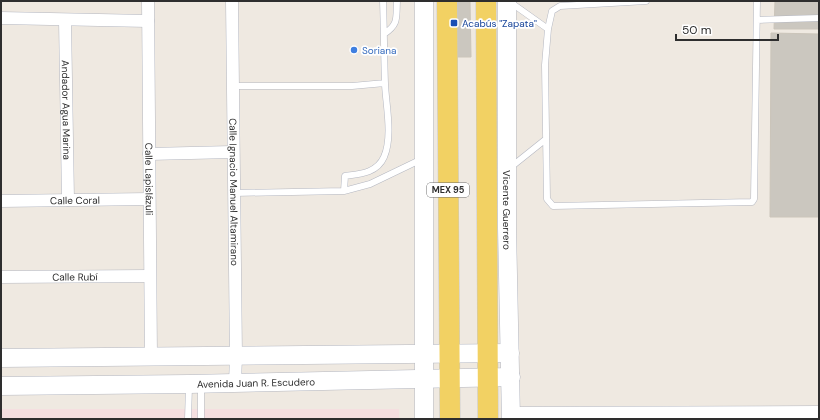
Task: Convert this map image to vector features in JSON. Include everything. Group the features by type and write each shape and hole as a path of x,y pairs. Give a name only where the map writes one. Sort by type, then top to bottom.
{"main road":[{"path":"424,1 424,419"},
{"name":"MEX 95","path":"447,1 450,419"},
{"path":"486,1 488,419"},
{"name":"Vicente Guerrero","path":"508,1 507,171 511,416"},
{"path":"1,358 510,353"},
{"name":"Avenida Juan R. Escudero","path":"1,386 424,380 511,377"}],"street":[{"name":"Calle Lapislázuli","path":"148,1 149,276 151,357"},
{"name":"Calle Ignacio Manuel Altamirano","path":"232,1 232,152 236,356 234,383"},
{"path":"1,18 148,21"},
{"name":"Andador Agua Marina","path":"65,20 68,200"},
{"path":"148,154 232,152"},
{"name":"Calle Coral","path":"1,201 149,199"},
{"name":"Calle Rubí","path":"1,277 149,276"},
{"path":"511,416 819,412"}],"lane":[{"path":"344,191 345,176 364,174 376,169 384,157 388,137 383,1"},
{"path":"384,34 393,28 396,23 396,1"},
{"path":"508,1 548,29"},
{"path":"646,1 560,6 552,11 548,29 545,65 547,199 553,206 752,202 754,199 758,1"},
{"path":"757,20 819,18"},
{"path":"232,86 352,86 385,83"},
{"path":"507,171 546,139"},
{"path":"234,193 344,191 370,184 424,157"},
{"path":"188,419 195,384"},
{"path":"195,384 201,419"}],"shaded area":[{"path":"1,409 399,409 399,419 1,419"}],"building":[{"path":"452,1 470,1 471,57 452,57"},
{"path":"775,1 819,1 819,29 774,29"},
{"path":"771,33 819,34 819,217 770,217"}],"place":[{"name":"Acabús \"Zapata\"","path":"454,23"},
{"name":"Soriana","path":"354,50"}]}
